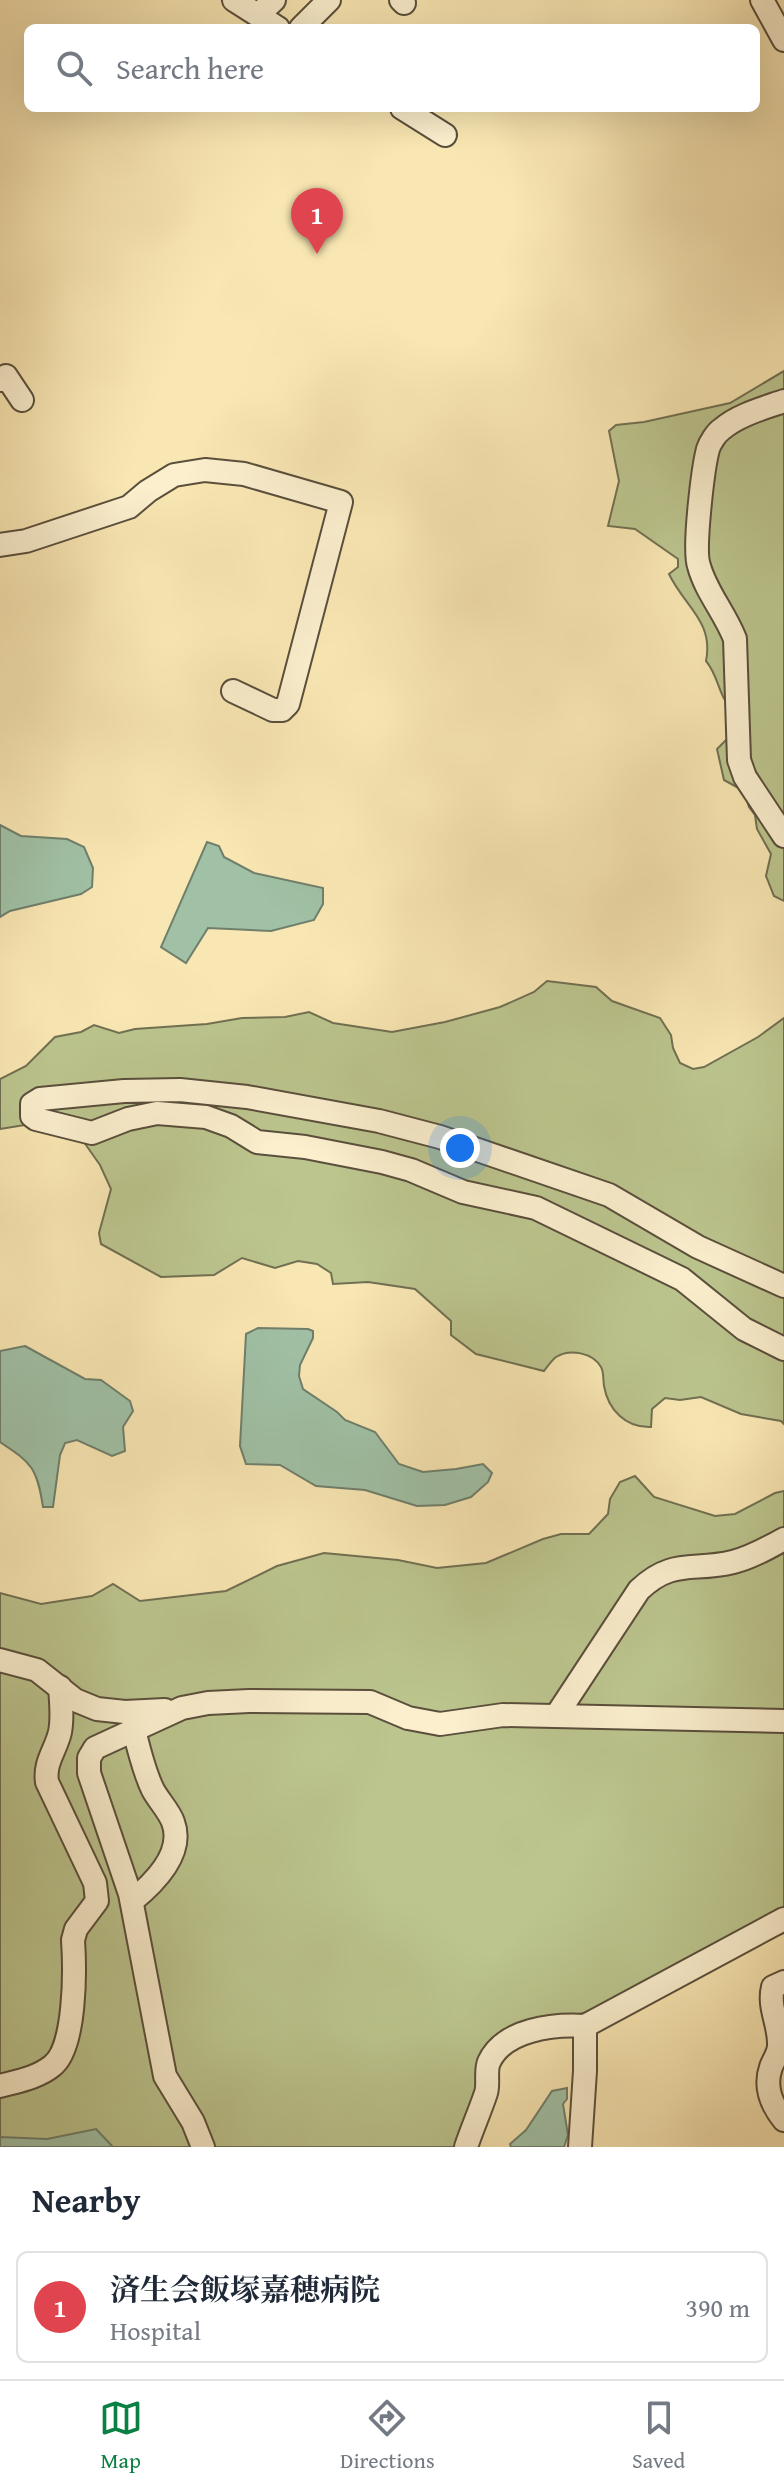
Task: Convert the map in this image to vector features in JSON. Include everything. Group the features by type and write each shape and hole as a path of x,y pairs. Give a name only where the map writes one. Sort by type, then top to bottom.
{"street":[{"path":"234,0 266,8"},
{"path":"305,24 329,0"},
{"path":"762,0 784,40"},
{"path":"417,112 445,135"},
{"path":"0,380 6,376 22,400"},
{"path":"784,401 720,429 708,447 696,547 698,564 706,584 735,639 739,760 745,777 784,836"},
{"path":"0,545 26,541 120,511 174,475 205,470 244,474 341,502 288,704 282,710 273,710 233,691"},
{"path":"784,1286 698,1247 609,1195 440,1137 379,1121 247,1097 180,1090 124,1091 40,1099 32,1104 32,1116 36,1119 92,1133 128,1119 157,1113 206,1117 231,1126 257,1142 305,1147 382,1162 411,1170 463,1192 536,1208 682,1279 744,1329 784,1349"},
{"path":"556,1716 639,1590 651,1579 676,1567 737,1562 784,1539"},
{"path":"0,1660 37,1670 75,1700 97,1709 125,1712 249,1701 370,1702 408,1718 440,1724 503,1715 784,1721"},
{"path":"0,2086 40,2075 56,2064 73,2010 73,1940 76,1929 97,1901 95,1883 47,1782 46,1772 62,1719 60,1687"},
{"path":"182,1708 95,1748 89,1758 89,1773 132,1901 165,2076 193,2122 203,2147"},
{"path":"132,1901 152,1884 167,1864 176,1835 173,1821 153,1790 134,1730"},
{"path":"466,2147 487,2092 488,2063 499,2047 526,2031 585,2026 784,1919"},
{"path":"784,1982 773,1987 770,2000 780,2047 767,2085 772,2102 784,2120"},
{"path":"580,2147 585,2026"}],"shaded area":[{"path":"784,371 784,901 774,896 766,876 771,854 757,829 755,815 744,791 724,780 717,749 733,733 732,708 724,699 706,661 706,635 702,624 669,574 678,567 678,559 635,529 608,526 619,481 609,431 616,425 730,403"},
{"path":"0,825 21,836 67,839 84,847 93,868 92,887 81,894 10,911 0,917"},
{"path":"207,842 219,846 224,857 254,873 323,888 323,904 314,920 271,931 208,928 186,963 161,947"},
{"path":"547,981 596,987 612,1001 660,1018 671,1035 680,1063 693,1069 704,1067 758,1037 784,1018 784,1424 741,1414 701,1397 680,1400 665,1398 652,1409 651,1427 633,1424 619,1416 609,1402 603,1371 593,1358 574,1353 562,1354 554,1358 544,1371 476,1354 451,1335 451,1321 415,1289 368,1282 333,1284 331,1273 317,1264 298,1261 275,1268 242,1258 214,1275 161,1277 101,1244 99,1233 111,1189 100,1165 81,1138 31,1124 0,1129 0,1079 26,1066 55,1037 81,1032 94,1025 119,1033 309,1012 333,1023 392,1032 500,1007 534,992"},
{"path":"258,1328 313,1331 313,1338 300,1365 303,1389 345,1420 375,1432 399,1464 423,1472 483,1464 492,1473 488,1482 471,1497 445,1505 417,1506 365,1490 316,1486 280,1465 246,1464 240,1446 246,1334"},
{"path":"25,1346 85,1379 101,1380 130,1401 133,1411 123,1427 125,1451 112,1456 77,1440 65,1443 60,1455 53,1507 43,1507 31,1468 0,1442 0,1351"},
{"path":"635,1476 654,1497 715,1516 735,1514 784,1491 784,1933 584,2013 527,2024 477,2084 458,2147 0,2147 0,1593 41,1604 92,1596 113,1584 140,1601 226,1591 277,1566 324,1553 398,1560 437,1568 486,1563 543,1539 561,1534 589,1534 608,1514 610,1499 620,1482"},
{"path":"567,2088 567,2099 563,2104 568,2135 564,2147 511,2147 510,2144 526,2130 552,2091"},
{"path":"96,2129 113,2147 0,2147 0,2137 47,2139"}],"place":[{"name":"済生会飯塚嘉穂病院","path":"317,254"}]}
